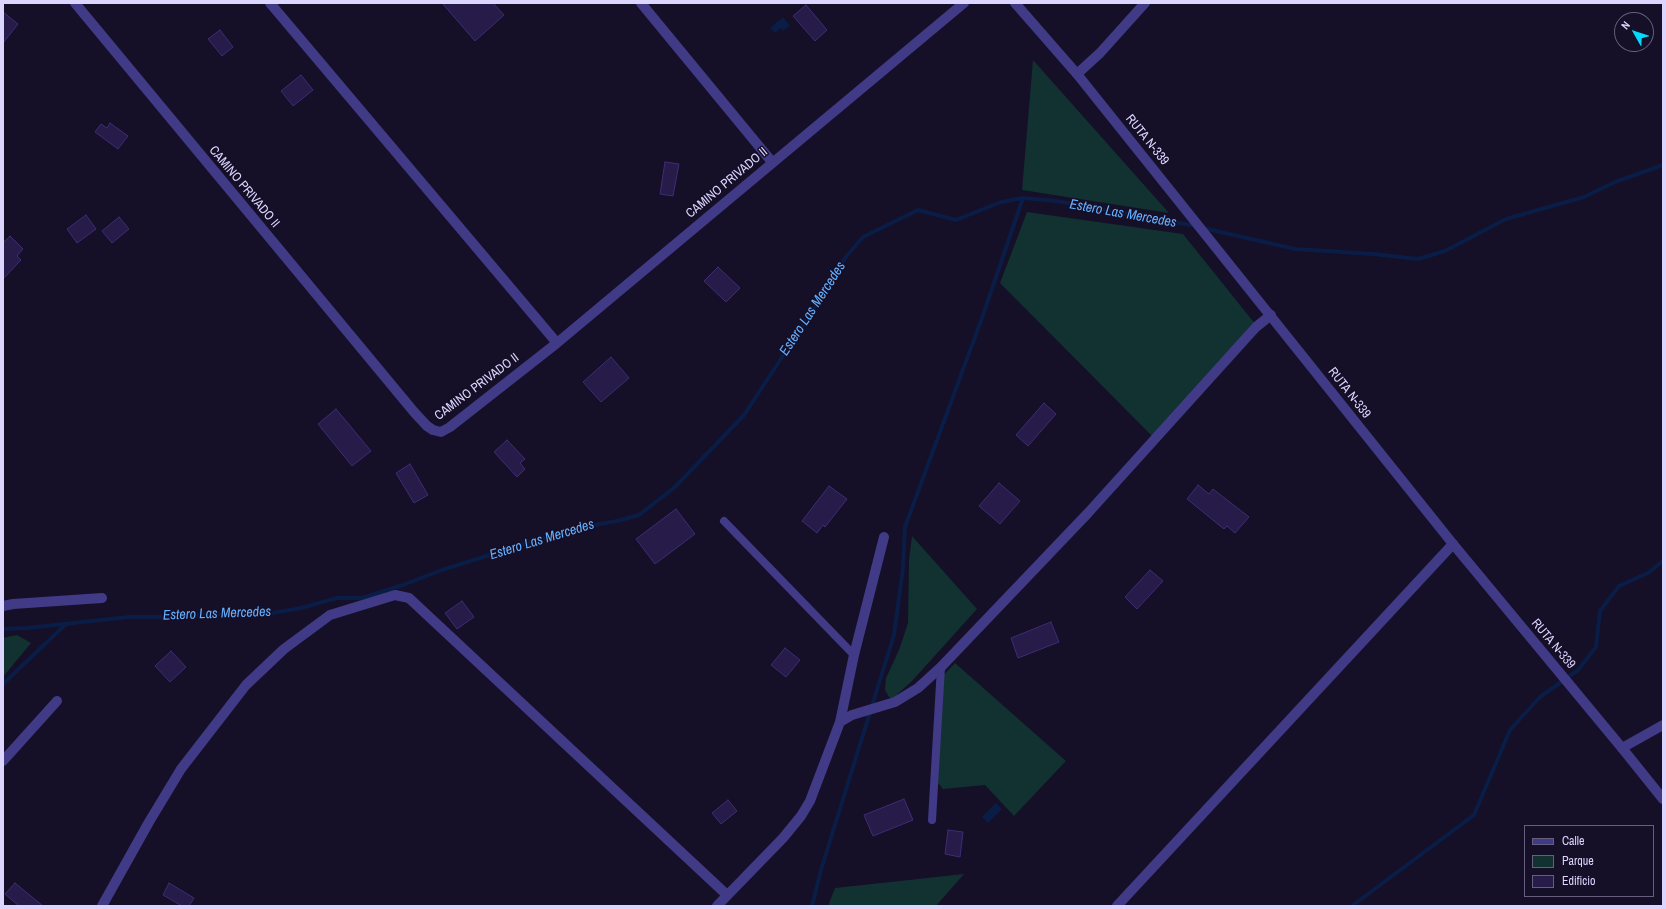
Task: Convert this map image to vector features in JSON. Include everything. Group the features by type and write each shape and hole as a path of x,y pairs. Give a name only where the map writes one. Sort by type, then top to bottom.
{"street":[{"name":"CAMINO PRIVADO II","path":"75,3 409,406 427,426 433,430 441,432 450,427 557,343 964,3"},
{"path":"270,3 557,343"},
{"path":"641,3 772,162"},
{"name":"RUTA N-339","path":"1015,3 1077,74 1202,228 1453,544 1663,799"},
{"path":"1077,74 1100,53 1145,3"},
{"path":"840,722 852,715 895,702 918,688 940,667 1088,512 1256,327 1271,315"},
{"path":"717,906 783,838 801,816 810,801 840,722 854,655 884,537"},
{"path":"1117,906 1453,544"},
{"path":"102,906 149,822 181,769 246,685 284,649 330,615 395,595 409,598 727,895"},
{"path":"3,606 102,598"},
{"path":"3,761 57,701"},
{"path":"1622,748 1663,725"}],"lane":[{"path":"724,521 854,655"},
{"path":"932,820 940,667"}],"green space":[{"path":"1033,60 1169,213 1022,190"},
{"path":"1027,212 1183,234 1256,325 1152,436 1000,283"},
{"path":"912,536 977,609 912,681 891,700 885,690 886,678 899,650 908,623 909,560"},
{"path":"17,635 31,643 3,677 3,638"},
{"path":"955,663 1066,761 1014,816 985,785 943,789 931,775 937,682"},
{"path":"964,874 936,906 828,906 835,888"}],"water":[{"path":"783,17 790,26 783,31 781,28 775,33 770,28"},
{"path":"996,803 1002,809 988,823 982,817"}],"building":[{"path":"442,3 493,3 504,15 475,41"},
{"path":"806,5 827,30 815,41 793,16"},
{"path":"3,12 18,24 3,43"},
{"path":"220,30 233,47 222,56 208,39"},
{"path":"301,75 313,90 293,106 281,91"},
{"path":"110,123 128,136 118,149 95,132 101,124 107,128"},
{"path":"665,162 679,164 673,196 660,194"},
{"path":"86,215 96,229 77,243 67,229"},
{"path":"119,217 129,229 112,243 102,231"},
{"path":"10,236 23,249 17,256 21,260 3,279 3,243"},
{"path":"718,267 740,288 726,302 704,281"},
{"path":"611,357 629,378 601,402 583,382"},
{"path":"1044,403 1056,414 1028,446 1016,435"},
{"path":"336,409 371,451 352,466 318,424"},
{"path":"507,440 525,459 520,463 525,469 517,477 494,452"},
{"path":"410,464 428,495 414,503 396,473"},
{"path":"999,483 1020,501 1000,524 979,506"},
{"path":"1198,485 1209,494 1213,489 1249,517 1235,533 1227,526 1224,529 1187,499"},
{"path":"829,486 847,499 825,527 823,525 817,533 802,521"},
{"path":"676,509 695,534 655,564 636,539"},
{"path":"1150,570 1163,581 1137,609 1125,597"},
{"path":"462,601 474,617 457,629 445,613"},
{"path":"1051,622 1059,642 1018,658 1011,638"},
{"path":"785,648 800,660 786,677 771,665"},
{"path":"171,651 186,667 170,682 155,666"},
{"path":"904,799 913,820 873,836 864,815"},
{"path":"728,800 737,811 721,824 712,813"},
{"path":"948,830 963,832 960,857 945,854"},
{"path":"15,883 43,906 19,906 5,894"},
{"path":"169,883 194,898 189,906 182,906 163,895"}],"waterway":[{"name":"Estero Las Mercedes","path":"1203,228 1295,249 1374,254 1418,259 1445,251 1506,219 1584,197 1615,182 1663,165"},
{"name":"Estero Las Mercedes","path":"3,629 27,628 129,617 176,617 218,614 261,615 301,608 337,598 362,598 403,585 442,570 572,529 617,521 639,515 675,487 744,415 834,278 845,258 863,237 918,210 956,220 1001,202 1023,198 1056,201 1196,226"},
{"path":"812,906 821,870 894,635 903,568 905,527 982,318 1023,198"},
{"path":"1352,906 1474,815 1510,730 1540,697 1578,670 1596,647 1600,611 1619,586 1648,573 1663,561"},
{"path":"3,684 66,624"}]}
